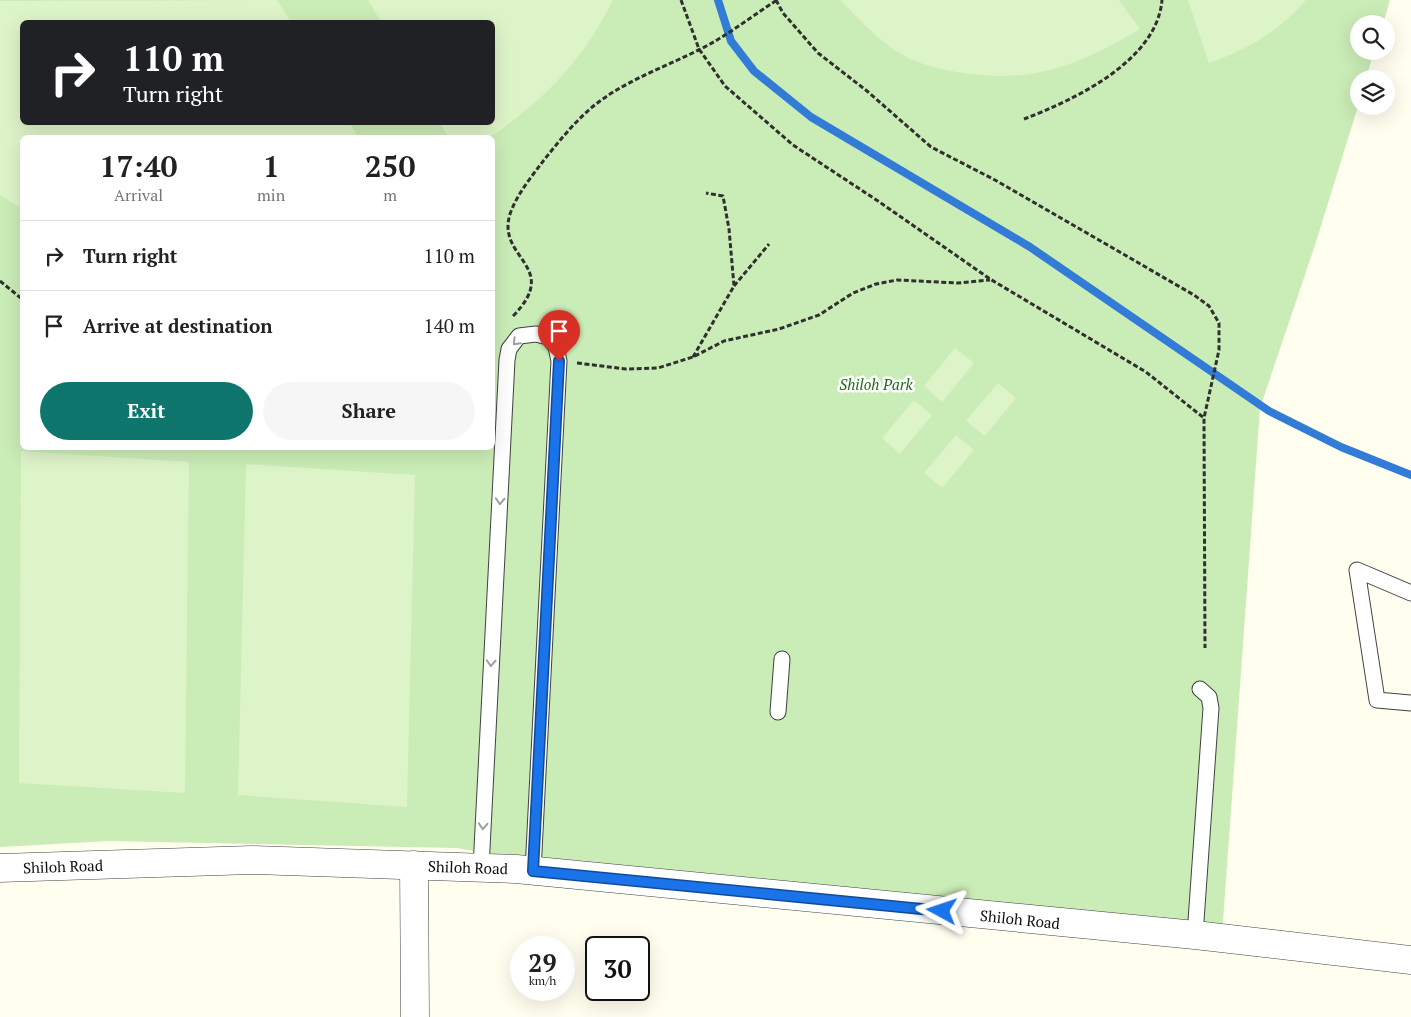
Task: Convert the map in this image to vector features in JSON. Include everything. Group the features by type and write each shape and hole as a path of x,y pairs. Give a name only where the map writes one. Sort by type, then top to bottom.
{"street":[{"name":"Shiloh Road","path":"0,868 252,860 533,871 1195,936 1411,960"},
{"path":"414,865 415,1017"}],"lane":[{"path":"481,868 507,360 509,348 519,336 536,334 548,337 556,347 559,361 533,871"},
{"path":"1411,593 1357,570 1377,700 1411,703"},
{"path":"778,712 782,659"},
{"path":"1195,936 1211,708 1209,697 1200,689"}],"path":[{"path":"682,0 699,49 725,86 793,145 990,280 1146,372 1204,418"},
{"path":"510,319 528,301 532,283 526,266 512,243 508,227 510,215 527,183 570,128 597,103 649,74 717,40 777,0 783,13 818,53 867,91 932,146 1020,194 1194,295 1209,306 1219,323 1219,350 1204,418 1205,648"},
{"path":"1024,119 1064,104 1088,91 1143,47 1161,16 1162,0"},
{"path":"706,193 723,196 729,229 734,286"},
{"path":"692,357 734,286 769,244"},
{"path":"0,280 20,297"},
{"path":"559,361 626,369 658,368 692,357 724,342 780,330 818,315 853,292 876,284 897,280 958,283 990,280"}],"green space":[{"name":"Shiloh Park","path":"0,0 1390,0 1386,15 1350,15 1350,60 1371,60 1369,70 1350,70 1350,115 1355,115 1315,245 1260,408 1222,935 550,863 456,848 109,841 0,847"},
{"path":"277,0 290,20 20,20 20,125 351,125 357,135 20,135 20,208 0,195 0,1"},
{"path":"368,0 613,0 594,34 559,79 531,106 493,135 447,135 441,125 495,125 495,20 380,20"},
{"path":"840,0 1119,0 1140,29 1096,53 1053,69 1031,74 1008,76 983,75 943,69 922,64 909,58 894,50 878,37"},
{"path":"1188,0 1306,0 1285,21 1262,38 1237,52 1209,63"},
{"path":"955,348 974,363 942,402 924,386"},
{"path":"998,383 1016,398 985,436 966,421"},
{"path":"914,400 932,415 900,454 882,438"},
{"path":"956,435 974,450 942,488 924,473"},
{"path":"21,451 189,462 185,793 19,783"},
{"path":"246,464 415,475 407,807 238,795"}],"waterway":[{"path":"718,0 731,41 754,71 811,117 1030,247 1269,411 1341,447 1411,475"}],"route":[{"path":"559,361 533,871 942,911"}]}
